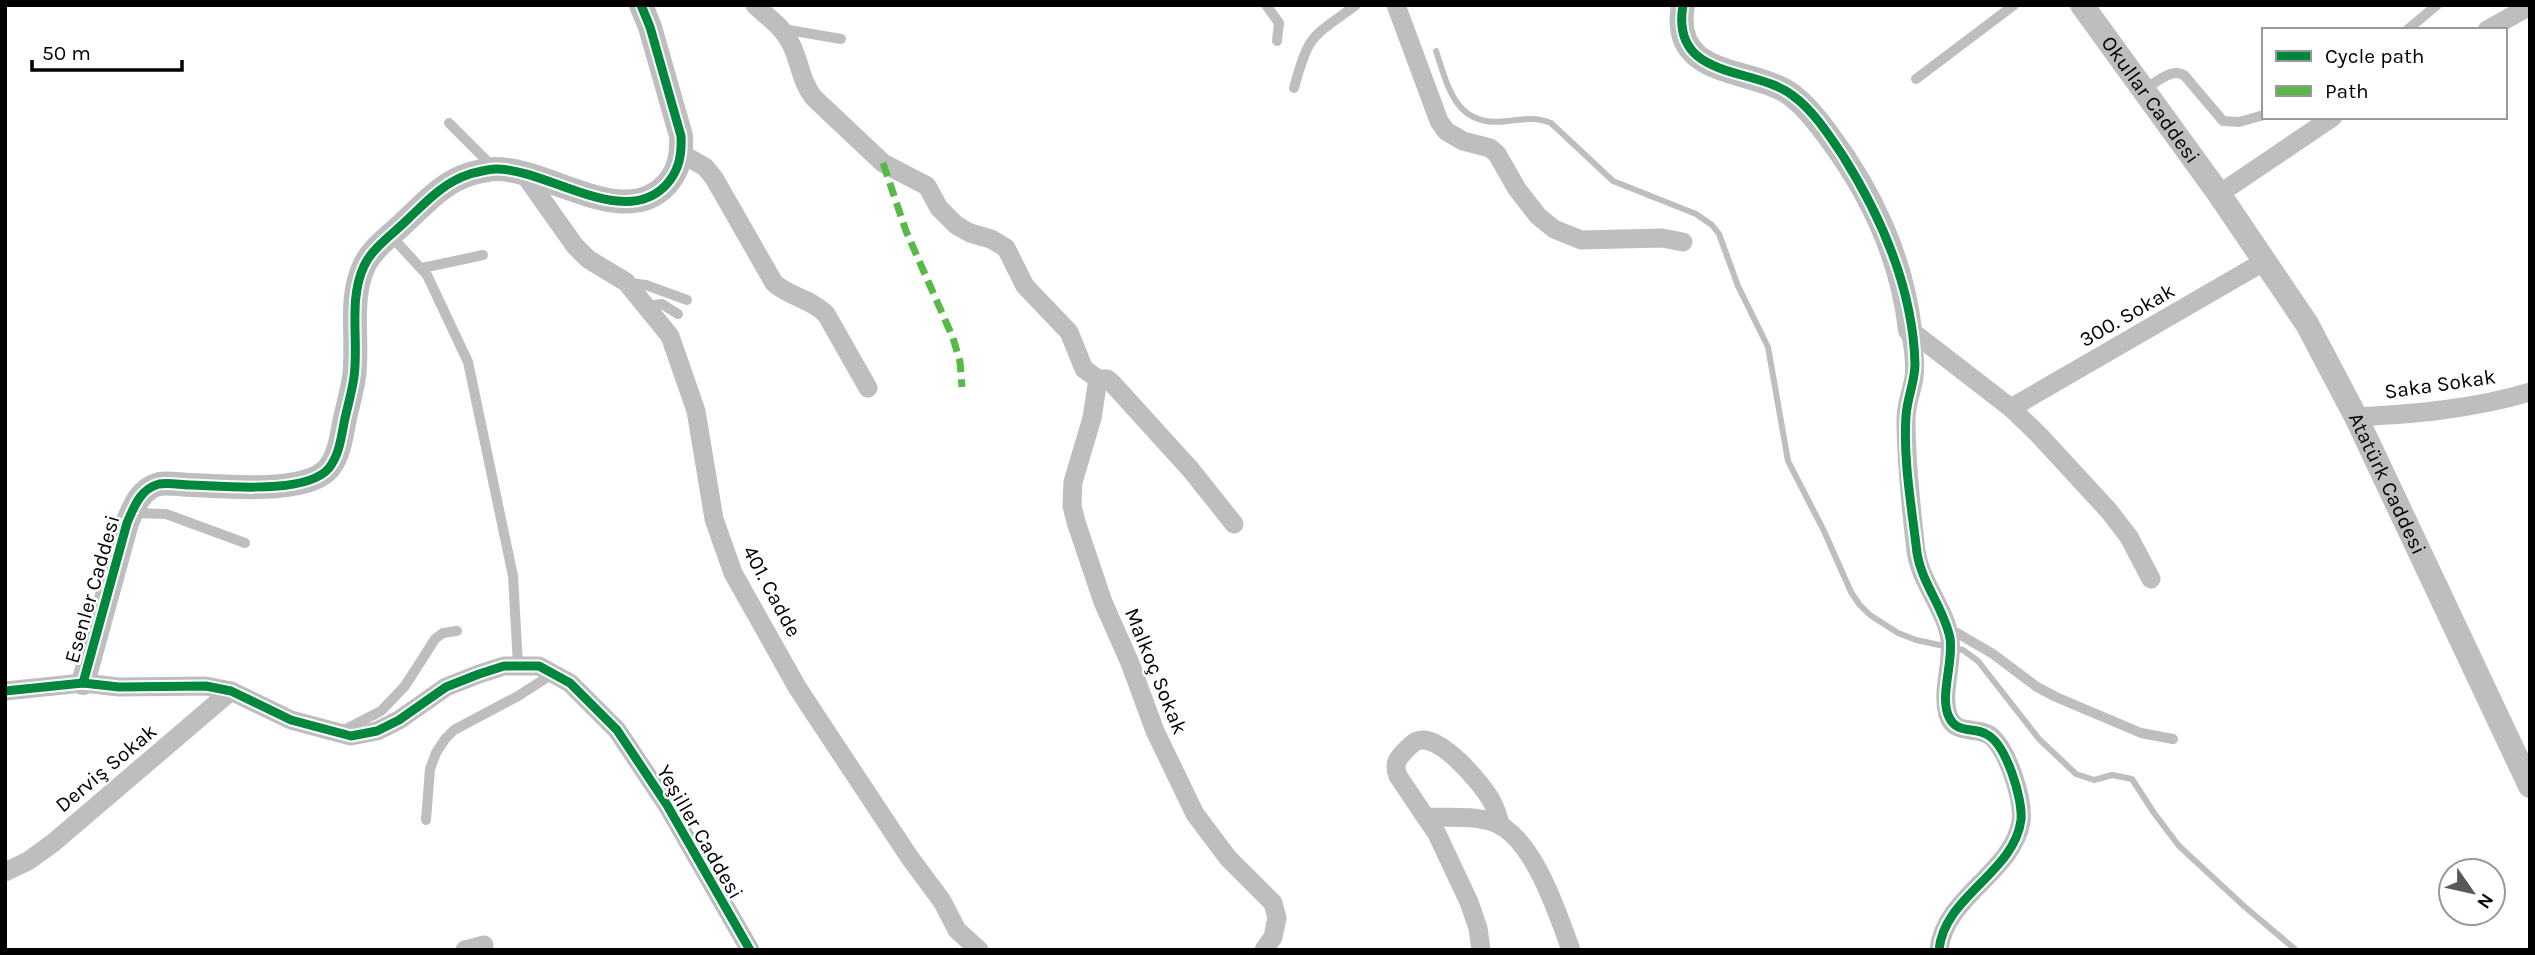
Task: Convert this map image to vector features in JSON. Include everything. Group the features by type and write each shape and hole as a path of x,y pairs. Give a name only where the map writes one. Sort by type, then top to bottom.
{"street":[{"path":"641,5 681,136 682,154 705,167 714,178 774,283 782,290 818,306 826,314 868,388"},
{"path":"755,5 782,29 791,43 806,89 814,98 883,163 927,186 939,208 956,225 1006,248 1025,286 1065,327 1084,369 1098,379 1107,379 1116,387 1191,470 1234,524"},
{"path":"1396,5 1438,121 1446,131 1463,141 1490,148 1497,153 1517,189 1538,216 1553,229 1581,240 1640,238 1683,242"},
{"path":"1684,5 1681,20 1683,34 1698,55 1711,66 1727,73 1775,85 1792,95 1805,106 1838,148 1858,180 1889,242 1906,300 1915,366 1906,415 1906,440 1917,553 1925,583 1948,633 1951,659 1947,705 1949,717 1956,726 1965,731 1984,732 1992,737 2018,790 2021,821 2007,852 1946,927 1939,950"},
{"name":"Okullar Caddesi","path":"2082,5 2219,194"},
{"path":"2491,28 2530,6"},
{"path":"2219,194 2330,119"},
{"name":"Esenler Caddesi","path":"83,683 131,513 135,502 142,495 159,484 252,488 288,485 313,479 328,469 338,451 354,375 356,296 363,267 431,197 453,181 495,169 524,173 611,201 629,203 645,200 660,191 675,176 682,154"},
{"name":"401. Cadde","path":"524,173 575,246 588,260 626,282 670,336 683,367 696,411 714,519 733,573 797,687 942,901 957,930 979,950"},
{"name":"Atatürk Caddesi","path":"2219,194 2307,324 2356,417 2530,786"},
{"name":"300. Sokak","path":"2011,408 2265,261"},
{"path":"1910,330 2011,408 2109,511 2129,537 2151,579"},
{"name":"Malkoç Sokak","path":"1098,379 1092,418 1073,482 1072,506 1076,522 1102,602 1130,663 1155,732 1195,814 1228,858 1273,904 1277,918 1273,937 1265,950"},
{"name":"Saka Sokak","path":"2356,417 2422,413 2470,406 2530,392"},
{"name":"Yeşiller Caddesi","path":"5,691 83,683 118,687 206,686 231,691 290,720 351,736 377,731 399,720 446,687 491,670 518,665 539,666 554,673 583,694 617,730 667,805 750,950"},
{"name":"Derviş Sokak","path":"5,873 53,843 231,691"},
{"path":"1481,950 1478,928 1469,902 1427,817 1407,790 1395,767 1401,754 1416,741 1424,740 1442,746 1486,792 1501,826"},
{"path":"1427,817 1477,819 1501,826 1515,836 1531,856 1570,950"}],"lane":[{"path":"1266,5 1279,23 1277,41"},
{"path":"1294,88 1303,54 1311,39 1324,26 1356,5"},
{"path":"1916,79 2014,5"},
{"path":"2409,28 2437,5"},
{"path":"782,29 841,39"},
{"path":"2144,90 2172,73 2179,72 2223,121 2239,122 2262,116"},
{"path":"449,123 495,169"},
{"path":"391,236 422,268 468,362 513,576 518,665"},
{"path":"422,268 483,255"},
{"path":"626,282 646,285 687,300"},
{"path":"647,306 662,304 678,314"},
{"path":"131,513 166,513 245,543"},
{"path":"338,733 381,711 405,686 435,639 443,633 457,631"},
{"path":"1948,633 1993,654 2056,697 2141,733 2173,739"},
{"path":"426,820 430,769 445,739 454,730 518,696 554,673"}],"waterway":[{"path":"1436,51 1451,93 1458,104 1477,119 1491,122 1530,119 1551,123 1613,181 1696,214 1712,225 1719,234 1738,286 1768,347 1788,461 1859,604 1870,615 1898,633 1916,640 1963,650 1978,661 2039,739 2076,774 2094,780 2112,775 2132,779 2179,846 2296,950"}],"marked path":[{"path":"883,163 906,231 953,338 960,362 962,387"}],"cycle path":[{"path":"83,683 127,523 138,499 147,490 152,486 167,483 284,486 318,477 329,468 339,447 353,383 356,293 364,266 377,247 436,193 470,174 493,169 517,172 607,200 629,201 649,197 666,185 679,162 681,136 650,27 641,5"},
{"path":"1683,5 1682,29 1689,47 1702,59 1718,68 1776,86 1800,101 1820,123 1843,156 1870,204 1902,282 1913,336 1915,364 1906,416 1908,485 1920,564 1950,638 1946,709 1956,726 1986,734 2000,748 2012,772 2021,811 2016,839 2006,855 1953,914 1944,931 1939,950"},
{"path":"5,691 83,683 119,687 206,686 231,691 291,720 351,736 377,731 399,720 446,687 479,674 504,666 539,666 570,683 617,730 667,805 750,950"}]}
